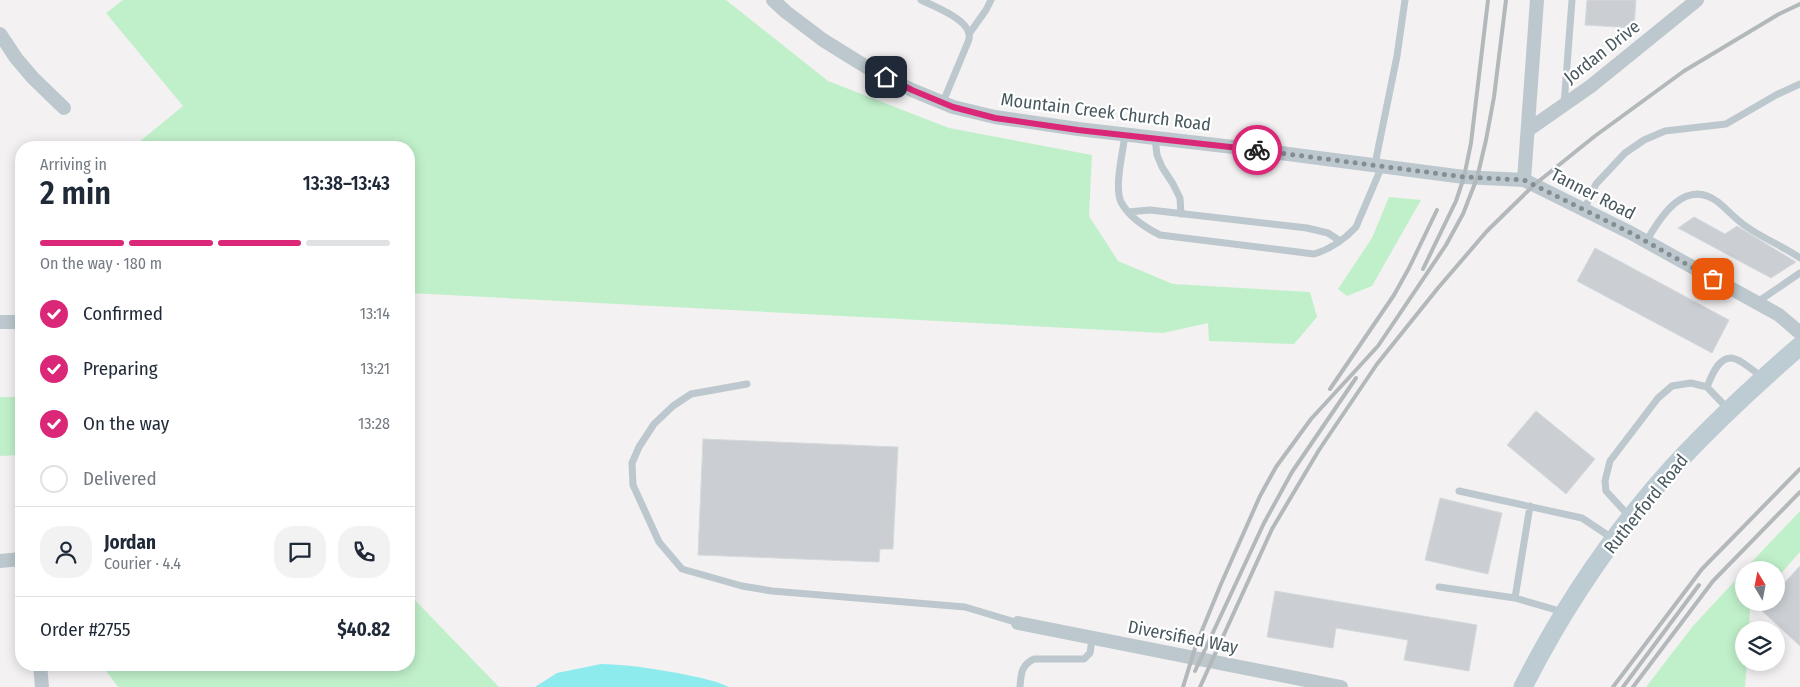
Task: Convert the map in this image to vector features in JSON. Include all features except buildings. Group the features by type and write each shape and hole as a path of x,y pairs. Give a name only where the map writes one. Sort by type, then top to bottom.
{"street":[{"name":"Mountain Creek Church Road","path":"773,0 823,40 873,71 912,90 943,102 995,118 1464,177 1524,180"},
{"name":"Tanner Road","path":"1537,0 1524,180 1646,242 1779,315 1800,334"},
{"name":"Jordan Drive","path":"1528,130 1591,86 1697,0"},
{"path":"0,34 16,58 33,78 64,108"},
{"path":"0,322 15,322"},
{"name":"Rutherford Road","path":"1523,687 1564,613 1631,518 1673,467 1729,410 1800,346"},
{"path":"0,561 15,560"},
{"name":"Diversified Way","path":"1018,623 1341,687"},
{"path":"41,671 42,687"}],"lane":[{"path":"921,0 958,19 966,26 969,34 968,42 943,102"},
{"path":"969,34 982,17 991,0"},
{"path":"1125,135 1119,189 1121,201 1128,212 1148,229 1160,236 1314,254 1328,250 1356,227 1379,165 1405,0"},
{"path":"1564,105 1572,0"},
{"path":"1584,210 1596,184 1625,153 1644,140 1665,131 1726,124 1776,95 1800,84"},
{"path":"1155,138 1159,161 1180,198 1181,214"},
{"path":"1646,242 1670,205 1680,199 1696,194 1708,196 1717,201 1748,228 1800,258"},
{"path":"1128,212 1150,210 1307,228 1328,233 1340,241"},
{"path":"1756,303 1800,273"},
{"path":"1706,388 1717,366 1723,360 1731,358 1739,359 1763,378"},
{"path":"1631,518 1606,491 1605,482 1610,461 1658,398 1672,386 1691,383 1706,388 1729,410"},
{"path":"747,384 691,394 673,406 654,424 639,447 632,463 633,485 659,542 682,569 742,586 772,591 965,607 1018,623"},
{"path":"1459,491 1582,518 1615,540"},
{"path":"1515,598 1530,506"},
{"path":"1439,587 1515,598 1564,613"},
{"path":"1020,687 1021,672 1027,662 1034,659 1084,659 1090,653 1092,639"}],"green space":[{"path":"123,0 726,0 828,81 949,128 1092,155 1089,216 1118,261 1173,284 1310,292 1317,317 1294,344 1209,341 1208,323 1163,333 415,293 415,141 140,141 183,106 106,13"},
{"path":"1389,197 1421,200 1372,286 1347,296 1338,289 1372,238"},
{"path":"0,397 15,397 15,455 0,456"},
{"path":"1800,511 1800,552 1785,569 1785,561 1753,561"},
{"path":"1735,581 1735,611 1750,611 1749,621 1735,621 1735,671 1746,671 1745,687 1646,687 1693,626"},
{"path":"415,600 499,687 118,687 106,671 415,671"}],"water":[{"path":"601,664 634,666 665,671 729,687 535,687 557,673"}],"railway":[{"path":"1423,269 1456,201 1464,177 1471,143 1488,0"},
{"path":"1183,687 1196,645 1221,584 1260,496 1276,467 1311,419 1378,346 1446,245 1463,214 1477,178 1486,140 1494,97 1506,0"},
{"path":"1200,687 1272,529 1319,450 1377,364 1487,231 1534,185 1595,136 1684,71 1779,14 1800,4"},
{"path":"1330,389 1394,295 1437,210"},
{"path":"1195,671 1264,523 1292,472 1356,378"},
{"path":"1613,687 1702,569 1800,469"},
{"path":"1633,687 1713,581 1800,492"},
{"path":"1623,687 1699,585"}],"way so far":[{"path":"1257,150 1464,177 1524,180 1631,233 1713,279"}],"route":[{"path":"886,77 953,107 995,118 1078,130 1257,150"}]}
